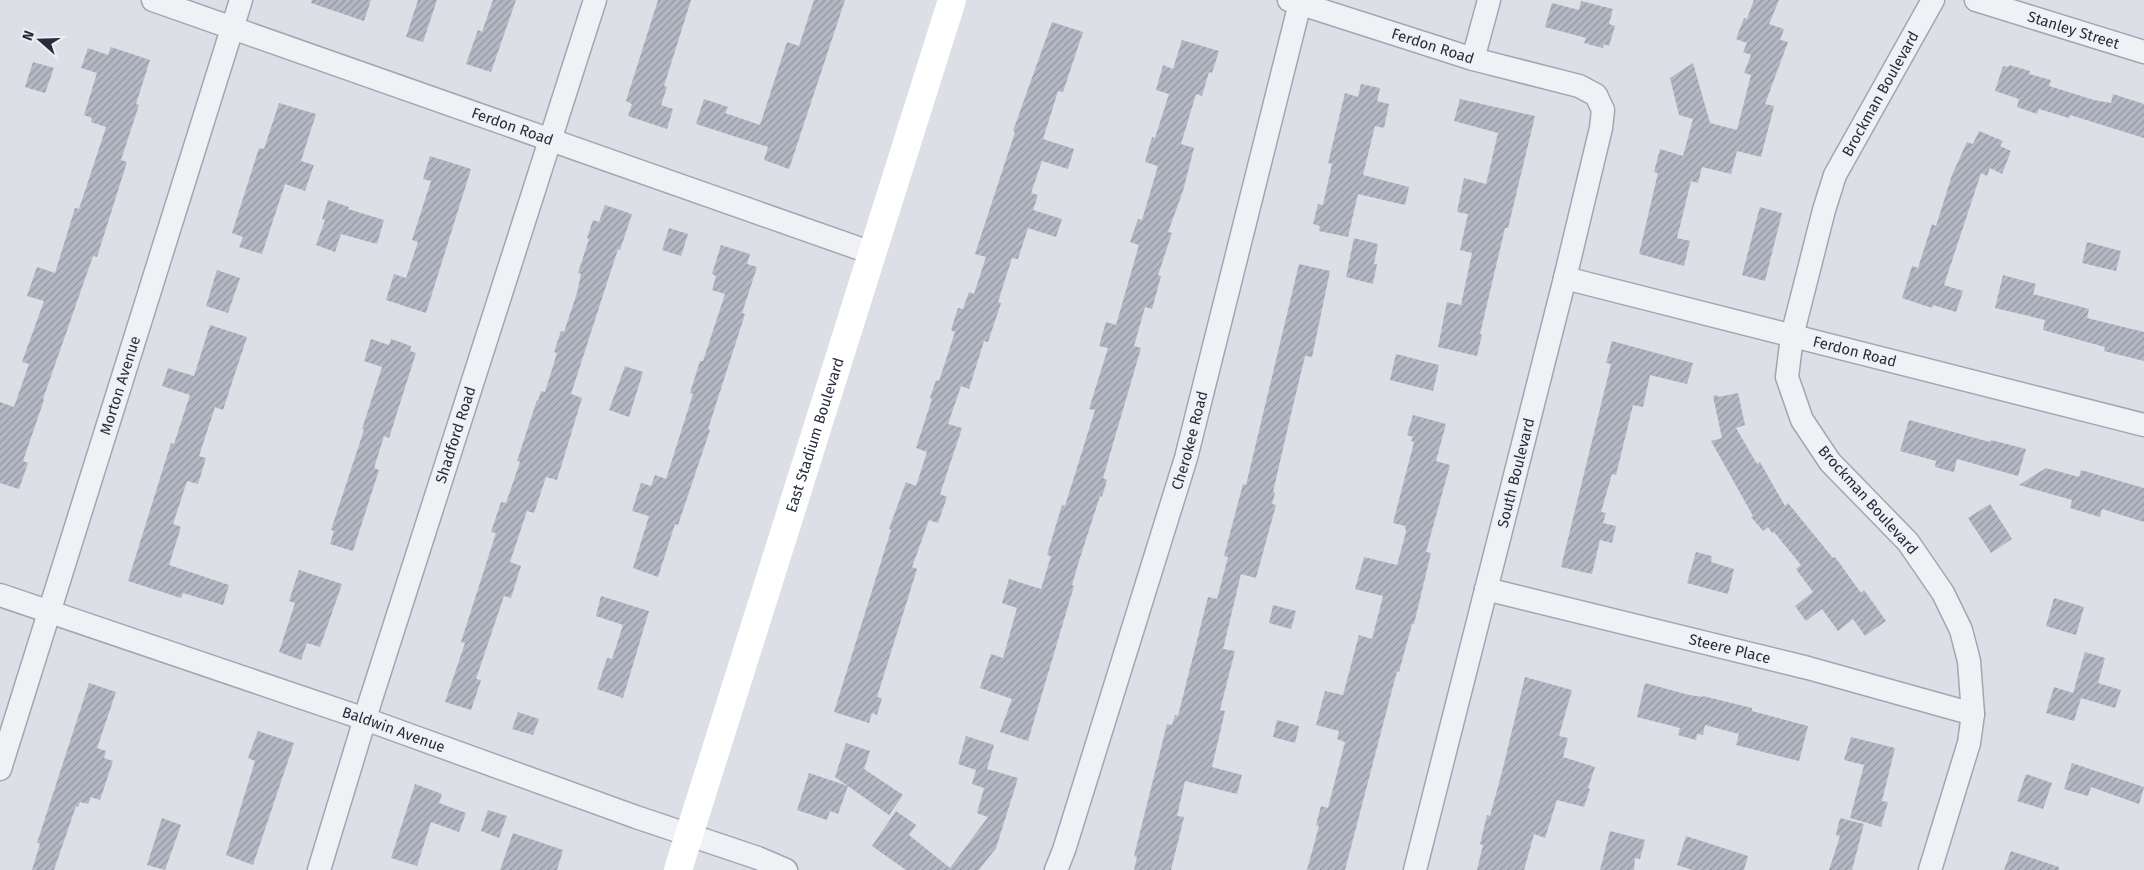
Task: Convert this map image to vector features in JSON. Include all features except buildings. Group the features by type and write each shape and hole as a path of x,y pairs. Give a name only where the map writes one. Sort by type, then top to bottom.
{"main road":[{"name":"East Stadium Boulevard","path":"678,870 952,0"}],"street":[{"name":"Ferdon Road","path":"153,0 872,253"},
{"name":"Morton Avenue","path":"0,769 242,0"},
{"name":"Shadford Road","path":"319,870 365,719 595,0"},
{"path":"1473,59 1489,0"},
{"name":"Brockman Boulevard","path":"1930,870 1969,743 1973,714 1969,661 1961,630 1944,593 1908,542 1830,462 1802,420 1787,377 1792,336 1824,210 1835,176 1934,0"},
{"name":"Stanley Street","path":"1976,0 2144,52"},
{"name":"Ferdon Road","path":"1294,2 1473,59 1579,86"},
{"name":"Cherokee Road","path":"1056,870 1064,850 1186,458 1294,2"},
{"name":"South Boulevard","path":"1414,870 1565,278 1601,128 1603,110 1596,95 1579,86"},
{"name":"Ferdon Road","path":"1565,278 2144,425"},
{"name":"Steere Place","path":"1486,589 1808,668 1973,714"},
{"name":"Baldwin Avenue","path":"0,595 365,719 627,814 758,858 786,870"}]}
